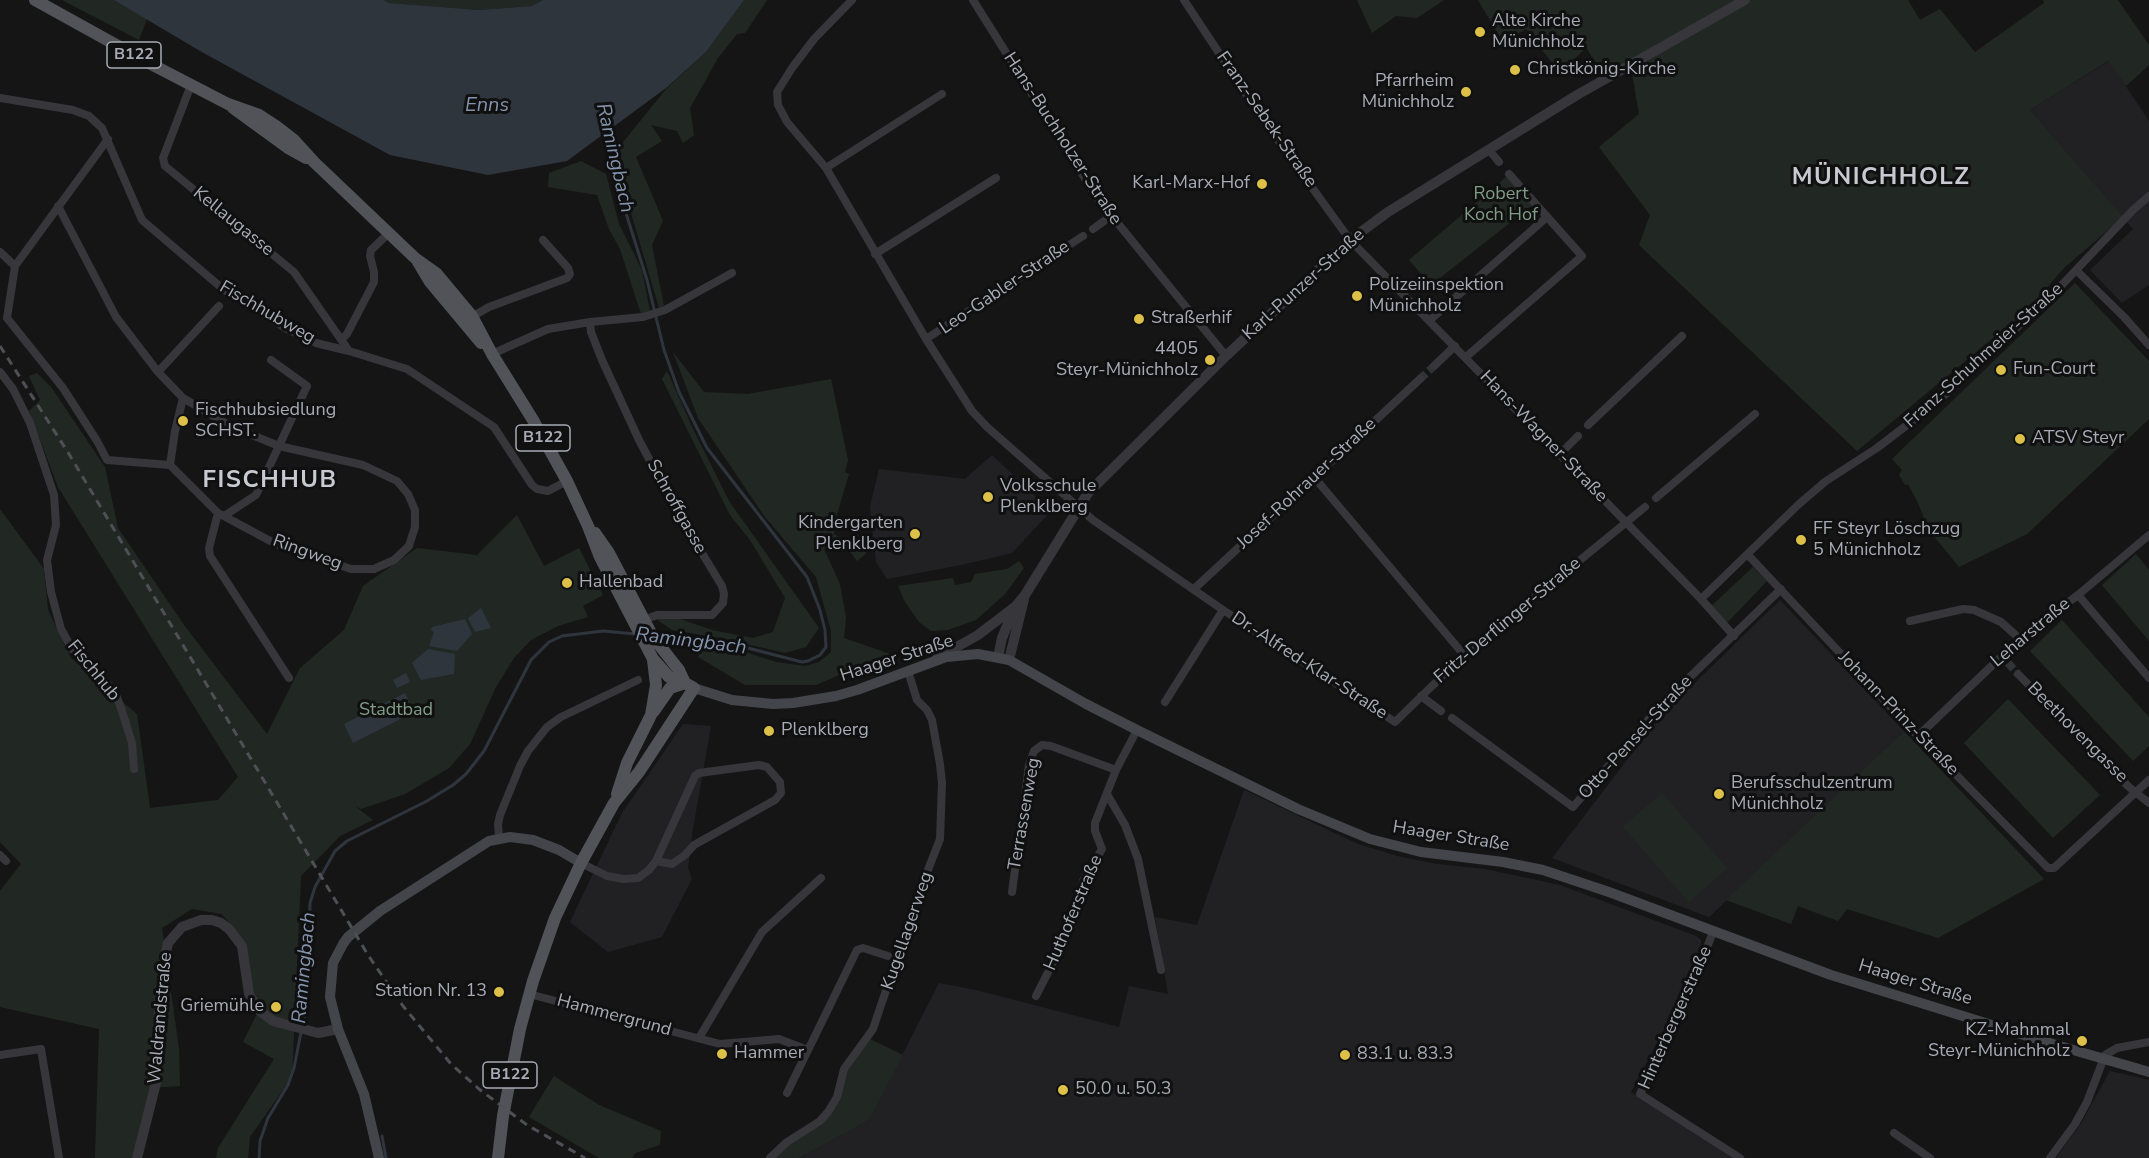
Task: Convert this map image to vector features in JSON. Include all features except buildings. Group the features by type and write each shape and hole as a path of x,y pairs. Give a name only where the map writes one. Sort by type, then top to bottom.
{"main road":[{"name":"B122","path":"35,0 191,85 228,104 259,115 276,126 294,140 416,259 430,282 468,320 492,354 567,481 600,557 641,623 690,686 639,772 614,803 581,863 555,918 529,994 511,1070 498,1158"},
{"name":"B122","path":"614,803 627,763 651,715 656,685 652,659 641,623"},
{"name":"Haager Straße","path":"690,686 732,699 764,703 793,703 836,696 932,661 961,654 998,657 1009,660 1086,704 1298,809 1370,839 1421,852 1503,862 1543,870 1831,975 2149,1072"},
{"path":"652,659 669,676 690,686"},
{"path":"651,715 670,688 690,686"},
{"path":"379,1158 364,1094 339,1029 330,998 333,963 348,937 380,911 478,847 499,838 520,837 533,840 559,850 581,863"}],"street":[{"name":"Leo-Gabler-Straße","path":"852,0 814,39 792,68 777,92 778,105 787,122 826,168 926,339 972,411 1078,508"},
{"name":"Hans-Buchholzer-Straße","path":"973,0 1111,216 1226,356"},
{"name":"Franz-Sebek-Straße","path":"1184,0 1264,121 1350,240"},
{"name":"Karl-Punzer-Straße","path":"932,661 978,635 1016,606 1078,508 1099,482 1226,356 1350,240 1388,212 1577,95 1745,0"},
{"name":"Kellaugasse","path":"191,85 163,158 165,166 294,272 349,351"},
{"path":"826,168 942,94"},
{"name":"Fischhubweg","path":"0,98 74,110 89,116 102,128 108,139 142,220 223,289 287,329 316,343 407,369 498,430 532,485 537,489 548,491 567,481"},
{"path":"108,139 15,266 3,321 63,388 98,441 107,460 171,465 175,431 183,398"},
{"path":"1489,150 1499,162"},
{"path":"1466,357 1582,256 1509,174"},
{"path":"875,254 996,178"},
{"name":"Franz-Schuhmeier-Straße","path":"1701,599 1799,504 1826,481 1877,448 1937,402 2077,271 2133,210 2149,196"},
{"name":"Ringweg","path":"58,206 116,317 158,372 183,398 230,426 279,446 363,465 397,481 408,494 415,510 415,527 409,546 394,560 374,570 351,569 276,544 221,514 171,465"},
{"path":"1093,229 1111,216"},
{"path":"1430,320 1547,217"},
{"name":"Fischhubweg","path":"342,339 347,334 374,282 371,250 390,232"},
{"name":"Leo-Gabler-Straße","path":"926,339 1083,236"},
{"path":"468,320 489,307 567,278 570,274 568,268 543,240"},
{"name":"Hans-Wagner-Straße","path":"1350,240 1701,599 1734,636"},
{"path":"0,252 15,266"},
{"path":"2077,271 2149,345"},
{"path":"492,354 548,329 643,317 665,310 732,273"},
{"name":"Fischhubweg","path":"158,372 219,306"},
{"name":"Schroffgasse","path":"590,322 591,332 602,360 639,440 722,586 724,594 723,603 712,615 657,615 641,623"},
{"path":"1588,425 1682,336"},
{"path":"1434,366 1455,346"},
{"path":"271,360 307,386 256,495 221,514 208,548 210,556 290,678"},
{"name":"Fischhub","path":"0,372 13,389 30,423 54,495 56,525 47,560 56,614 63,634 72,649 116,695 132,743 134,769"},
{"name":"Josef-Rohrauer-Straße","path":"1194,589 1420,379"},
{"path":"1656,498 1755,414"},
{"path":"1560,454 1578,436"},
{"path":"1314,477 1464,655"},
{"name":"Fritz-Derflinger-Straße","path":"1395,722 1464,655 1645,507"},
{"name":"Dr.-Alfred-Klar-Straße","path":"1078,508 1223,610 1395,722"},
{"name":"Leharstraße","path":"1918,736 2005,659 2020,639 2149,535"},
{"name":"Johann-Prinz-Straße","path":"1748,555 1918,736 2052,869 2136,792"},
{"name":"Otto-Pensel-Straße","path":"1452,718 1574,807 1660,705 1781,589"},
{"path":"2078,594 2149,678"},
{"name":"Karl-Punzer-Straße","path":"1009,660 1025,595"},
{"name":"Karl-Punzer-Straße","path":"998,657 1002,639 1016,606"},
{"path":"1910,621 1963,609 1974,610 2001,622 2020,639"},
{"name":"Dr.-Alfred-Klar-Straße","path":"1165,702 1223,610"},
{"name":"Kugellagerweg","path":"770,1158 787,1142 814,1125 828,1112 837,1097 844,1069 873,1029 917,898 940,839 941,774 932,720 927,710 917,700 908,671"},
{"name":"Beethovengasse","path":"2018,674 2149,803"},
{"path":"499,838 500,815 520,766 528,751 548,727 561,717 638,680"},
{"path":"1421,696 1441,711"},
{"name":"Huthoferstraße","path":"1036,996 1072,925 1083,881 1102,849 1095,831 1095,823 1116,770 1137,730"},
{"name":"Terrassenweg","path":"1012,892 1029,765 1034,751 1042,745 1051,746 1116,770"},
{"path":"581,863 607,876 623,879 638,878 656,861 697,774 759,765 767,767 775,774 781,789 775,800 694,845 672,864 656,861"},
{"path":"2136,792 2149,780"},
{"path":"1107,794 1125,825 1138,859 1161,970"},
{"path":"699,1038 762,932 821,878"},
{"name":"Waldrandstraße","path":"137,1158 157,1079 161,978 168,943 182,927 201,920 212,920 229,929 242,945 249,994 260,1011 273,1021 313,1033 339,1029"},
{"name":"Hinterbergerstraße","path":"1713,932 1688,996 1640,1091 1641,1096 1740,1158"},
{"path":"787,1093 857,950 862,948 888,956"},
{"name":"Hammergrund","path":"529,994 720,1044 779,1038 808,1050"},
{"path":"2050,1158 2075,1124 2087,1102 2103,1059 2117,1048 2149,1042"},
{"path":"0,1055 41,1048 59,1158"},
{"path":"1894,1133 1930,1158"}],"shaded area":[{"path":"2109,61 2149,121 2149,285 2122,303 2090,270 2133,229 2030,110"},
{"path":"992,455 1051,511 1012,553 887,579 876,562 870,507 879,469 965,479"},
{"name":"Berufsschulzentrum Münichholz","path":"1780,600 1904,731 1709,917 1552,858 1661,716"},
{"path":"683,724 711,726 692,834 688,868 692,879 662,937 608,952 570,922 622,813"},
{"path":"1244,790 1358,844 1401,857 1437,864 1485,869 1560,885 1696,936 1701,940 1701,945 1687,982 1631,1092 1732,1158 799,1158 869,1120 939,983 976,990 1119,1027 1129,986 1168,994 1155,917 1197,925"},
{"path":"2110,1071 2149,1080 2149,1158 2056,1158 2082,1122"}],"green space":[{"path":"62,0 114,0 147,19 139,40"},
{"path":"384,0 543,0 532,6 479,10 389,3"},
{"path":"744,0 767,0 745,33 737,34 718,58 690,108 694,135 683,143 677,131 651,125 662,141 636,157 663,221 652,245 664,306 659,308 624,189 616,151 666,89 706,52"},
{"path":"1357,0 1444,0 1417,18 1396,16 1372,33"},
{"path":"1478,0 1908,0 1920,20 1940,9 1975,52 2044,3 2043,0 2118,0 2149,45 2149,65 2126,86 2108,61 2030,110 2123,217 2064,268 2028,309 1857,451 1639,245 1650,215 1599,147 1639,114 1632,73 1600,68 1586,48 1560,73 1526,29 1503,42"},
{"path":"581,161 606,174 619,224 642,270 650,311 641,314 620,249 609,229 597,195 548,187 549,173"},
{"name":"Robert Koch Hof","path":"1506,177 1535,203 1431,285 1409,260"},
{"name":"ATSV Steyr","path":"2075,283 2149,361 2149,419 2027,534 1959,567 1929,530 1908,484 1905,485 1899,475 1902,470 1892,459"},
{"path":"673,352 704,392 748,394 831,379 848,460 845,472 849,474 834,524 834,534 867,553 857,561 850,551 830,547 824,549 840,584 846,618 844,638 893,655 893,665 882,669 855,668 816,685 745,685 698,657 703,647 713,645 736,649 776,662 805,666 819,662 831,652 831,631 816,577 765,517 698,418"},
{"path":"667,371 729,501 819,628 806,647 785,653 721,638 672,630 656,619 680,619 712,630 753,638 773,632 785,598 750,540 730,515 662,379"},
{"name":"Stadtbad","path":"37,373 51,387 105,467 118,528 184,625 267,734 300,668 344,630 363,586 417,548 477,555 517,515 544,566 579,548 603,595 583,606 588,617 558,626 531,640 514,658 496,687 470,744 449,768 405,794 361,809 355,806 373,820 340,836 301,876 292,1077 250,1137 248,1158 216,1158 218,1148 274,1059 243,1042 262,1004 248,982 247,946 222,914 192,909 162,928 179,1049 180,1086 151,1088 138,1158 95,1158 99,1029 0,1007 0,891 21,864 0,842 0,509 44,569 48,610 71,658 137,714 150,808 218,800 238,777 58,487 29,411 40,400 29,376"},
{"path":"2136,554 2149,570 2149,641 2102,585"},
{"path":"1019,561 1024,568 1005,594 976,620 948,630 931,631 919,622 905,602 898,586 953,578 955,585 971,582 975,574 1007,569"},
{"path":"1753,567 1767,581 1724,626 1708,609"},
{"path":"2062,620 2149,717 2149,746 2133,761 2030,651"},
{"path":"2008,699 2100,795 2053,838 1964,743"},
{"path":"1904,731 2044,879 1938,938 1847,909 1838,921 1798,906 1791,924 1726,900"},
{"path":"1662,793 1727,868 1689,902 1623,827"},
{"path":"870,1039 903,1055 869,1120 799,1158 774,1158 786,1146 820,1125 848,1069"},
{"path":"554,1076 599,1105 661,1131 660,1145 635,1153 632,1158 599,1158 529,1117"}],"water":[{"name":"Enns","path":"114,0 384,0 389,3 479,10 532,6 543,0 744,0 706,52 666,88 567,161 488,175 390,155 200,51"},
{"path":"481,608 491,628 475,632 468,618"},
{"path":"465,619 472,634 457,651 429,646 434,632 431,630 432,627"},
{"path":"428,649 455,654 454,674 421,680 412,663"},
{"path":"406,673 410,682 397,688 393,680"},
{"path":"405,693 414,712 353,743 344,724"}],"waterway":[{"name":"Ramingbach","path":"604,129 614,175 647,280 664,350 679,392 707,448 807,577 820,610 826,647 820,655 802,662 740,646 658,636"},
{"name":"Ramingbach","path":"259,1158 260,1141 268,1118 288,1085 294,1068 304,1017 308,977 310,903 315,887 335,851 347,841 427,801 466,774 484,751 531,660 549,642 562,636 603,631 636,634"},
{"path":"382,1136 386,1158"}],"tunnel":[{"path":"1420,379 1434,366"},
{"path":"2008,663 2018,674"}],"railway":[{"path":"0,346 69,454 368,955 403,1006 451,1064 479,1089 527,1125 585,1158"}],"place":[{"name":"Alte Kirche Münichholz","path":"1480,32"},
{"name":"Christkönig-Kirche","path":"1515,70"},
{"name":"Pfarrheim Münichholz","path":"1466,92"},
{"name":"Karl-Marx-Hof","path":"1262,184"},
{"name":"Polizeiinspektion Münichholz","path":"1357,296"},
{"name":"Straßerhif","path":"1139,319"},
{"name":"4405 Steyr-Münichholz","path":"1210,360"},
{"name":"Fun-Court","path":"2001,370"},
{"name":"Fischhubsiedlung SCHST.","path":"183,421"},
{"name":"ATSV Steyr","path":"2020,439"},
{"name":"Volksschule Plenklberg","path":"988,497"},
{"name":"Kindergarten Plenklberg","path":"915,534"},
{"name":"FF Steyr Löschzug 5 Münichholz","path":"1801,540"},
{"name":"Hallenbad","path":"567,583"},
{"name":"Plenklberg","path":"769,731"},
{"name":"Berufsschulzentrum Münichholz","path":"1719,794"},
{"name":"Station Nr. 13","path":"499,992"},
{"name":"Griemühle","path":"276,1007"},
{"name":"KZ-Mahnmal Steyr-Münichholz","path":"2082,1041"},
{"name":"Hammer","path":"722,1054"},
{"name":"83.1 u. 83.3","path":"1345,1055"},
{"name":"50.0 u. 50.3","path":"1063,1090"}],"district":[{"name":"MÜNICHHOLZ","path":"1881,178"},
{"name":"FISCHHUB","path":"270,481"}]}
